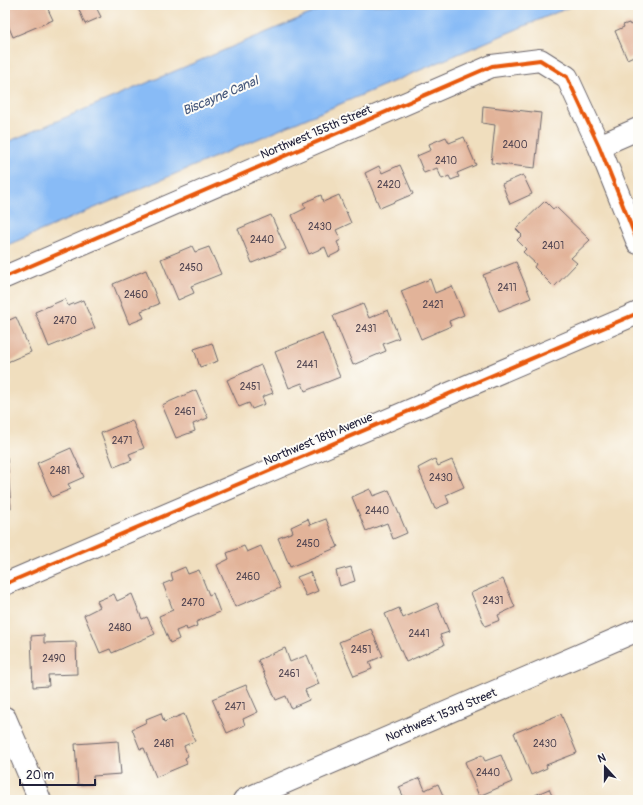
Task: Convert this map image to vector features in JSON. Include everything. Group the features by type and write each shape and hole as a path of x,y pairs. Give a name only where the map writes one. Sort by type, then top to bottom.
{"street":[{"name":"Northwest 155th Street","path":"5,277 492,66 540,60 567,77 599,146 638,243"},
{"path":"599,146 638,129"},
{"name":"Northwest 18th Avenue","path":"5,584 638,313"},
{"name":"Northwest 153rd Street","path":"244,800 638,630"},
{"path":"5,718 40,800"}],"water":[{"name":"Biscayne Canal","path":"331,5 574,5 5,246 5,143"}],"building":[{"path":"6,5 46,5 53,20 13,37 5,18"},
{"path":"77,5 95,5 101,17 85,24"},
{"path":"638,21 638,54 627,59 615,31 624,27 623,25 629,23 630,25"},
{"path":"483,106 541,113 535,168 491,163 495,125 482,123"},
{"path":"446,137 449,143 464,137 476,165 457,173 459,177 451,180 449,176 442,179 437,168 424,173 417,156 431,150 429,144"},
{"path":"400,165 413,194 380,208 365,173 379,166 382,173"},
{"path":"523,175 532,194 510,204 502,184"},
{"path":"321,195 323,202 339,195 351,223 336,230 341,240 337,242 341,251 329,257 325,247 309,254 292,215 306,208 303,203"},
{"path":"545,201 553,209 556,207 590,240 571,258 577,263 554,287 534,267 536,264 523,252 526,249 517,240 522,235 516,229"},
{"path":"271,215 286,249 252,263 238,229"},
{"path":"192,246 195,252 209,247 221,274 191,286 194,293 178,300 161,259"},
{"path":"516,262 531,298 499,311 483,275"},
{"path":"146,270 159,304 141,311 144,318 129,324 113,284"},
{"path":"430,279 435,293 452,286 464,315 449,321 451,326 421,339 401,291"},
{"path":"65,299 68,306 83,300 95,328 49,347 35,312"},
{"path":"363,304 369,318 388,310 399,338 383,344 386,351 353,365 333,316"},
{"path":"16,317 31,352 5,363 5,322"},
{"path":"322,333 340,377 305,391 302,383 289,388 275,352"},
{"path":"212,343 218,361 200,367 194,349"},
{"path":"261,365 273,393 262,397 265,404 252,409 249,403 239,407 227,380"},
{"path":"196,390 208,418 193,424 195,431 176,438 162,405"},
{"path":"132,420 144,448 129,454 132,460 114,467 101,433"},
{"path":"71,448 84,477 68,484 71,489 52,497 37,463"},
{"path":"5,457 7,457 11,508 5,508"},
{"path":"435,459 438,466 452,460 464,487 446,495 449,503 435,509 418,468"},
{"path":"370,489 373,496 389,490 407,533 393,539 387,523 366,531 352,497"},
{"path":"308,519 310,525 326,519 338,547 290,567 278,538 293,532 291,527"},
{"path":"244,546 247,552 261,546 280,588 235,607 217,565 229,559 227,553"},
{"path":"185,567 188,574 199,570 209,595 213,593 220,612 196,622 197,626 187,630 186,627 176,631 179,639 170,643 159,616 173,610 163,584 173,580 171,573"},
{"path":"351,567 355,581 340,586 336,571"},
{"path":"310,572 318,591 306,596 297,577"},
{"path":"503,579 515,607 498,615 500,620 485,626 471,593"},
{"path":"114,594 117,601 132,594 142,619 147,617 155,634 112,653 110,649 100,653 84,615 100,607 97,601"},
{"path":"437,603 449,632 440,635 444,645 406,662 385,614 399,608 403,618"},
{"path":"371,629 383,656 369,662 372,669 354,676 339,642"},
{"path":"44,635 44,643 76,642 77,674 48,675 49,686 33,687 31,636"},
{"path":"285,648 290,662 307,655 319,684 305,690 309,700 291,708 286,696 276,700 258,660"},
{"path":"246,685 258,712 243,719 245,725 227,733 212,699"},
{"path":"161,713 164,722 184,714 195,741 184,746 188,756 185,758 187,764 156,777 144,748 140,749 132,729 147,722 146,719"},
{"path":"561,714 577,753 546,765 547,768 531,775 514,733"},
{"path":"118,741 121,774 93,776 94,784 78,785 75,744"},
{"path":"482,755 485,761 501,755 512,782 479,796 465,762"},
{"path":"420,778 425,790 438,784 445,800 405,800 399,787"},
{"path":"549,789 554,800 537,800 535,795"}],"cycle path":[{"path":"5,277 492,66 540,60 567,77 599,146 638,243"},
{"path":"5,584 638,313"}]}
